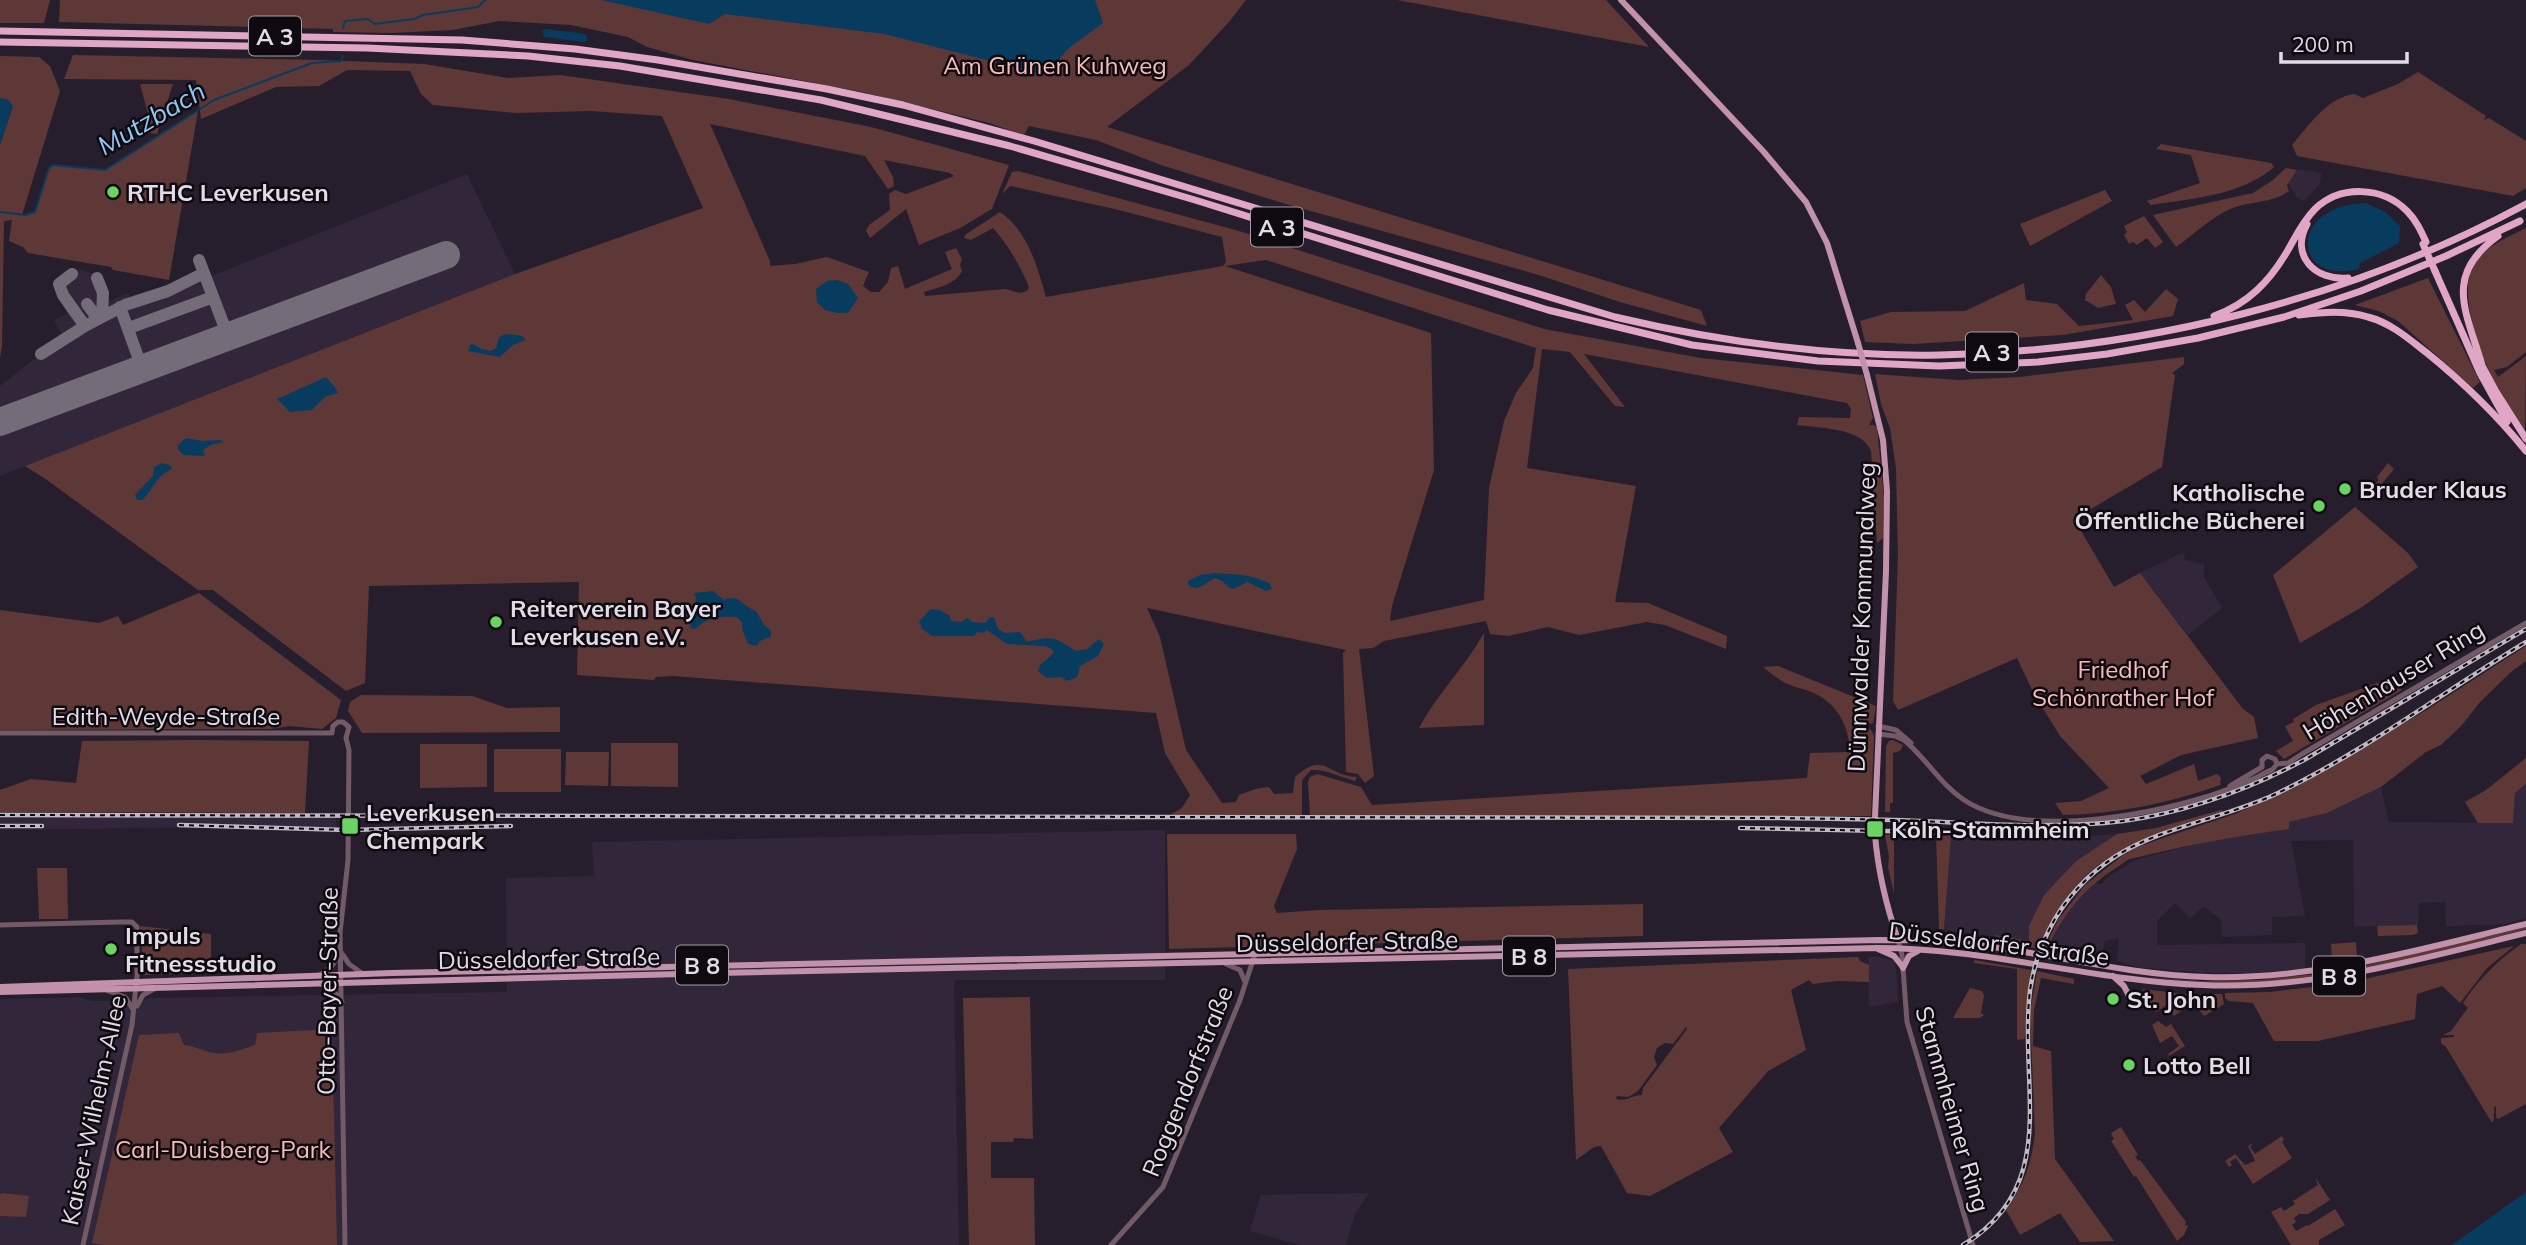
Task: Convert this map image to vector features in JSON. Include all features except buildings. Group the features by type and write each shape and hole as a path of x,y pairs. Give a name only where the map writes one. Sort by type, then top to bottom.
{"highway":[{"name":"A 3","path":"0,31 404,38 575,49 658,60 903,105 1034,141 1615,317 1769,345 1903,355 2038,349 2192,325 2261,310 2362,276 2442,244 2526,204"},
{"name":"A 3","path":"0,43 455,51 575,60 821,100 1010,146 1195,200 1548,310 1679,342 1818,361 1939,366 2038,362 2107,354 2198,338 2284,317 2382,283 2456,252 2523,219"},
{"path":"2192,325 2228,311 2250,297 2278,266 2311,214 2322,204 2340,194 2367,192 2393,200 2413,218 2489,392 2526,450"},
{"path":"2362,276 2328,277 2311,267 2304,255 2302,242 2305,229 2314,216 2333,201 2359,194 2388,201 2406,216 2425,243"},
{"path":"2482,366 2463,301 2465,278 2470,264 2484,247 2523,219"},
{"path":"2436,271 2482,366 2526,439"},
{"path":"2284,317 2344,312 2382,321 2411,340 2473,393 2526,450"}],"main road":[{"name":"Dünnwalder Kommunalweg","path":"1621,0 1770,159 1812,211 1830,249 1884,440 1887,483 1886,571 1875,817"},
{"path":"1875,835 1879,873 1898,940"},
{"path":"1879,940 1887,934 1891,922"},
{"name":"Düsseldorfer Straße","path":"137,985 248,978 342,982 594,977 817,967 1255,954 1879,940 1942,941 1987,946 2158,974 2255,977 2360,964 2526,923"},
{"name":"Düsseldorfer Straße","path":"160,987 319,979 342,974 1224,963 1877,948 1923,949 1985,956 2113,976 2201,985 2286,984 2362,972 2526,933"},
{"path":"1877,948 1894,956 1902,968 1909,956 1923,949"},
{"path":"594,969 594,977"},
{"path":"2113,976 2124,986 2131,1000"},
{"name":"B 8","path":"0,990 106,990 137,985"},
{"name":"B 8","path":"0,990 137,985 160,987"}],"street":[{"name":"Höhenhauser Ring","path":"2277,764 2288,763 2526,623"},
{"name":"Höhenhauser Ring","path":"1878,726 1890,727 1903,734 1918,755"},
{"name":"Edith-Weyde-Straße","path":"0,733 339,737"},
{"name":"Höhenhauser Ring","path":"1878,734 1900,738 1949,789 1964,800 1993,814 2022,820 2114,817 2169,807 2225,790 2265,769 2274,769 2277,764"},
{"name":"Otto-Bayer-Straße","path":"339,737 349,750 348,860 341,917 345,1245"},
{"name":"Höhenhauser Ring","path":"2265,769 2262,760 2266,756 2275,758 2277,764"},
{"name":"Kaiser-Wilhelm-Allee","path":"0,925 120,922 136,924 137,985 134,1012 83,1245"},
{"name":"Stammheimer Ring","path":"1898,940 1907,1022 1972,1245"},
{"path":"342,1002 333,990 319,979 341,952 349,964 363,974"},
{"name":"Roggendorfstraße","path":"1111,1245 1163,1187 1255,954"},
{"path":"1224,963 1240,970 1245,985"},
{"path":"134,1012 143,995 160,987"},
{"path":"106,990 127,999 134,1012"}],"shaded area":[{"path":"2298,169 2322,173 2319,185 2304,201 2296,197 2288,183"},
{"path":"467,174 515,274 0,476 0,386 65,340 54,320 67,314 54,283 73,268 99,275 110,301 128,293 134,307"},
{"path":"2184,552 2185,560 2204,564 2204,577 2222,608 2188,635 2140,573"},
{"path":"2526,784 2526,918 2505,924 2446,926 2445,902 2419,903 2418,925 2354,927 2353,840 2291,841 2305,916 2272,917 2272,935 2222,937 2221,920 2204,906 2190,918 2175,903 2157,921 2157,945 2305,943 2305,969 2212,973 2142,968 2117,961 2119,938 2105,941 2101,958 2047,949 2061,921 2082,893 2096,882 2100,885 2135,860 2224,837 2288,829 2289,822 2327,813 2381,787 2389,822 2512,823 2515,793"},
{"path":"0,812 336,813 336,832 210,827 0,830"},
{"path":"1165,830 1165,980 954,980 959,1245 0,1245 0,999 79,997 92,1001 126,1001 129,1007 150,998 507,992 506,878 594,876 592,842"},
{"path":"2117,834 2076,861 2044,895 2031,928 2029,941 1944,930 1950,835 2036,839"},
{"path":"1876,956 1894,961 1898,1002 1869,1007 1868,957"},
{"path":"1369,1193 1355,1214 1346,1245 1300,1245 1250,1231 1261,1195"}],"green space":[{"path":"0,0 50,0 44,23 0,23"},
{"name":"Am Grünen Kuhweg","path":"60,0 1246,0 1189,65 1107,127 1701,310 1707,326 1620,302 1539,275 1286,204 1161,165 1096,140 1029,126 1024,135 989,123 862,92 693,60 647,47 628,37 571,25 499,21 453,30 392,33 59,22"},
{"path":"1397,0 1606,0 1649,47"},
{"path":"73,55 319,60 424,64 508,78 560,75 729,99 871,127 1009,165 992,209 960,228 919,245 906,209 870,238 866,231 869,225 890,210 889,194 895,190 906,194 954,176 950,173 884,160 893,177 894,186 888,189 865,156 710,124 770,266 827,257 869,272 863,286 871,292 879,292 888,282 891,268 898,266 905,289 952,269 945,252 956,248 962,259 962,271 946,285 924,292 925,296 1005,289 1020,293 1027,291 1029,287 1017,263 993,228 971,240 964,238 1000,212 1018,229 1024,239 1035,261 1046,297 1223,266 1226,262 1222,237 1119,210 1010,186 1002,194 1012,172 1018,171 1239,231 1544,329 1701,358 1863,375 1873,418 1869,425 1877,428 1884,497 1883,538 1877,543 1871,451 1866,443 1850,433 1797,425 1799,417 1850,418 1851,409 1847,403 1584,354 1625,407 1615,406 1570,352 1542,349 1527,468 1636,486 1615,602 1648,603 1727,636 1726,649 1665,625 1647,622 1579,635 1548,627 1508,636 1490,634 1486,621 1384,641 1373,648 1359,649 1374,776 1365,783 1358,774 1346,772 1343,653 1346,650 1147,608 1160,637 1186,750 1222,803 1236,802 1239,795 1269,787 1274,794 1293,793 1295,777 1313,765 1326,766 1338,773 1357,777 1355,781 1328,772 1311,770 1302,780 1302,817 1168,816 1182,808 1190,795 1165,753 1156,713 673,676 656,677 654,680 577,675 579,582 369,586 365,683 346,691 213,590 198,590 25,466 515,274 703,208 662,116 591,111 516,113 433,105 421,94 410,71 347,70 319,86 276,87 201,119 196,80 64,79","holes":["1266,260 1536,348 1533,368 1516,393 1504,421 1489,488 1484,600 1390,621 1392,606 1434,470 1431,333 1225,266"]},
{"name":"RTHC Leverkusen","path":"0,56 39,57 50,66 60,91 22,215 35,212 49,168 53,165 105,170 198,111 169,280 28,253 23,247 9,241 12,220 4,221 0,357 0,145 13,106 8,100 0,98"},
{"path":"2418,72 2486,116 2484,120 2489,118 2526,141 2526,188 2513,196 2297,156 2292,145 2319,113 2335,101 2354,94 2363,98 2398,84"},
{"path":"140,84 173,84 157,134 145,132 148,114"},
{"path":"2161,144 2271,163 2274,167 2261,177 2231,190 2200,198 2151,205 2147,201 2200,183 2191,155 2156,149"},
{"path":"2286,168 2297,170 2287,185 2289,191 2274,198 2226,211 2176,247 2153,215 2253,193"},
{"path":"2105,190 2112,201 2030,246 2020,224"},
{"path":"2144,216 2163,242 2155,248 2147,238 2137,245 2133,242 2129,244 2124,235 2127,232 2124,226"},
{"path":"2526,228 2526,352 2507,367 2494,370 2498,377 2526,356 2525,432 2498,390 2486,364 2472,320 2468,290 2469,276 2478,258 2496,243"},
{"path":"2101,275 2111,287 2116,304 2098,308 2085,300 2086,294"},
{"path":"2428,278 2480,382 2473,388 2398,321 2379,311 2355,305"},
{"path":"2024,283 2026,300 2057,304 2079,326 2133,320 2125,305 2134,300 2145,312 2166,289 2178,299 2173,316 2063,335 1913,344 1865,342 1860,321 1891,312 1965,311"},
{"name":"Friedhof Schönrather Hof","path":"2184,357 2184,364 2172,373 2175,375 2162,467 2074,519 2114,587 2140,573 2243,709 2254,717 2258,738 2181,755 2140,776 2146,784 2194,764 2198,781 2217,774 2221,778 2220,785 2143,806 2063,815 2055,803 2081,801 2109,788 2060,736 2034,694 2017,658 1898,710 1893,701 1898,555 1896,468 1890,428 1881,404 1875,374 1958,380 2020,377"},
{"path":"2388,463 2394,469 2381,485 2384,489 2382,492 2360,492 2364,481 2371,488 2379,480 2377,477"},
{"path":"2355,507 2408,553 2418,567 2362,607 2300,643 2273,575"},
{"path":"199,593 341,700 336,718 322,729 290,726 270,729 0,730 0,610 99,623 118,616 123,625"},
{"path":"1484,633 1484,725 1419,728 1434,704"},
{"path":"2526,646 2526,661 2480,702 2462,725 2441,745 2426,752 2381,787 2327,813 2289,822 2289,829 2209,842 2128,860 2084,893 2067,913 2047,949 2045,947 2058,920 2085,885 2122,856 2135,848 2235,814 2296,787 2428,709"},
{"path":"1778,666 1876,706 1873,723 1863,724 1874,736 1871,816 1310,816 1308,782 1310,777 1317,774 1361,787 1372,805 1807,778 1810,753 1850,752 1847,733 1840,716 1828,702 1783,681 1763,667"},
{"path":"2394,677 2402,690 2284,759 2276,751 2293,741 2285,726 2294,722 2293,719 2316,705"},
{"path":"361,695 472,696 507,708 560,707 560,732 362,733 348,711 350,702"},
{"path":"1893,740 1903,745 1900,751 1893,753 1893,803 1890,803 1890,812 1885,812 1886,746"},
{"path":"82,741 309,741 305,813 0,812 0,790 31,779 76,783"},
{"path":"611,743 678,743 678,787 611,786"},
{"path":"420,744 487,744 487,787 420,788"},
{"path":"494,749 561,749 561,792 494,792"},
{"path":"566,752 609,752 608,786 565,785"},
{"path":"2526,758 2526,784 2515,793 2513,823 2478,823 2465,802 2486,790"},
{"path":"2221,810 2223,812 2136,843 2091,871 2072,891 2054,917 2038,949 1999,940 1995,935 2029,941 2029,926 2044,895 2076,861 2117,834 2156,828"},
{"path":"1167,834 1296,834 1297,849 1274,906 1277,913 1643,904 1643,936 1169,949"},
{"path":"1936,834 1951,835 1944,929 1939,929"},
{"path":"1885,835 1894,835 1894,894 1888,867"},
{"path":"37,868 67,868 68,919 39,919"},
{"path":"2417,925 2418,933 2413,935 2378,936 2377,926"},
{"path":"140,926 211,934 211,973 144,975"},
{"path":"2526,927 2516,932 2404,961 2318,977 2235,982 2180,981 2144,977 2201,981 2259,980 2324,973"},
{"path":"2356,942 2357,958 2332,960 2331,944"},
{"path":"2521,944 2526,944 2526,1104 2498,1119 2496,1106 2494,1107 2492,1123 2441,1043 2441,1038 2454,1037 2443,1035 2451,1031 2468,1008 2463,1003 2469,994 2489,971"},
{"path":"2514,946 2487,968 2460,1003 2442,986 2417,994 2415,1019 2318,1041 2274,1041 2253,1003 2229,1001 2225,998 2225,993 2270,992 2346,983"},
{"path":"1858,957 1869,965 1869,982 1837,981 1813,984 1809,980 1791,990 1806,1050 1768,1071 1719,1128 1733,1152 1650,1196 1627,1193 1601,1146 1594,1147 1576,1160 1568,969","holes":["1686,1027 1643,1088 1642,1095 1616,1099 1617,1096 1628,1097 1638,1091 1657,1065 1654,1057 1657,1048 1665,1043 1673,1044"]},
{"path":"1974,960 2031,970 2025,1039 2017,1040 2017,969 1974,963"},
{"path":"2037,971 2074,979 2074,984 2041,978 2034,1010 2033,1046 2051,1051 2055,1159 2114,1241 2080,1242 2060,1213 2020,1235 2006,1210 2026,1173 2035,1133 2030,1013"},
{"path":"1970,988 1982,991 1984,996 1981,1013 1984,1015 1980,1018 1953,1018"},
{"path":"2143,989 2184,994 2222,994 2224,1004 2204,1016 2193,1003 2174,1016 2167,1005 2156,1012 2141,993"},
{"path":"1030,997 1033,1139 1014,1138 1013,1142 991,1142 991,1178 1034,1178 1035,1245 969,1245 963,998"},
{"path":"2158,1021 2166,1027 2171,1024 2185,1046 2169,1056 2168,1054 2179,1046 2172,1036 2160,1043 2152,1025"},
{"name":"Carl-Duisberg-Park","path":"332,1029 337,1245 92,1243 139,1035 179,1033 184,1045 213,1053 224,1053 255,1045 257,1033"},
{"path":"2121,1127 2138,1155 2135,1156 2138,1161 2140,1160 2188,1226 2177,1241 2111,1141 2114,1139 2111,1133"},
{"path":"2282,1136 2282,1142 2292,1158 2253,1184 2236,1158 2230,1162 2232,1165 2229,1167 2225,1161 2235,1154 2245,1165 2255,1161 2248,1146 2253,1143 2250,1147 2255,1154"},
{"path":"2315,1177 2330,1200 2308,1214 2299,1214 2292,1225 2296,1231 2335,1209 2345,1225 2319,1240 2319,1245 2291,1245 2271,1212 2281,1207 2284,1211 2295,1204 2293,1201 2318,1185"},
{"path":"2,1193 29,1196 26,1217 0,1216"}],"water":[{"path":"601,0 1095,0 1103,23 1069,48 1045,75 884,34 725,14 709,24"},
{"path":"542,30 586,34 587,40 585,42 544,37"},
{"path":"0,98 8,100 13,106 0,145"},
{"path":"2366,203 2385,212 2400,226 2399,243 2360,263 2359,269 2337,271 2321,266 2311,256 2308,243 2311,229 2322,217 2340,207"},
{"path":"837,280 848,284 858,298 848,313 825,310 817,302 816,289 827,281"},
{"path":"505,334 522,336 526,340 513,345 500,357 468,351 473,344 491,351 496,348 499,337"},
{"path":"326,377 338,393 325,397 312,410 290,412 277,399"},
{"path":"186,438 224,442 203,450 205,456 183,455 178,445"},
{"path":"162,463 170,465 172,469 163,475 142,500 137,500 135,495 153,476 154,467"},
{"path":"1214,573 1254,578 1269,583 1272,589 1266,591 1247,582 1229,588 1215,578 1196,588 1188,585 1188,581 1200,575"},
{"path":"713,591 724,600 737,599 756,611 771,631 771,637 760,641 757,646 748,644 742,623 737,617 714,618 695,629 690,628 696,598 694,593"},
{"path":"931,609 940,610 950,616 951,621 961,622 968,618 972,622 985,623 990,617 994,617 998,629 1005,633 1020,632 1027,642 1054,639 1076,651 1087,649 1099,639 1104,644 1098,656 1080,666 1075,678 1066,681 1062,677 1047,678 1038,671 1040,665 1054,653 1052,649 1007,644 987,630 983,633 977,632 974,636 932,636 922,629 919,621"},
{"path":"2526,1192 2526,1245 2452,1245"}],"waterway":[{"name":"Mutzbach","path":"343,28 345,21 368,19 375,24 414,19 423,15 478,7 485,0"},
{"name":"Mutzbach","path":"0,212 25,215 35,212 49,168 53,165 105,170 214,100 312,63 341,61 343,56"}],"taxiway":[{"path":"199,260 228,336"},
{"path":"72,274 59,284 63,295 85,326 125,305 168,291 204,273"},
{"path":"97,278 103,293 102,316"},
{"path":"129,328 213,297"},
{"path":"87,304 98,319"},
{"path":"120,307 142,368"},
{"path":"41,354 85,326"}],"runway":[{"path":"0,422 446,255"}],"tunnel":[{"path":"1875,817 1875,835"}],"railway":[{"path":"0,815 1783,818 2073,825 2123,821 2170,812 2261,781 2304,760 2526,629"},
{"path":"1963,1245 1993,1222 2013,1195 2024,1166 2029,1135 2028,1035 2031,982 2038,955 2049,930 2062,908 2086,879 2116,856 2154,837 2258,802 2310,777 2526,642"},
{"path":"179,825 347,830 511,826"},
{"path":"0,826 42,826"},
{"path":"1740,828 1978,833"}],"place":[{"name":"RTHC Leverkusen","path":"113,192"},
{"name":"Bruder Klaus","path":"2345,489"},
{"name":"Katholische Öffentliche Bücherei","path":"2319,506"},
{"name":"Reiterverein Bayer Leverkusen e.V.","path":"496,622"},
{"name":"Leverkusen Chempark","path":"350,826"},
{"name":"Köln-Stammheim","path":"1875,829"},
{"name":"Impuls Fitnessstudio","path":"111,949"},
{"name":"St. John","path":"2113,999"},
{"name":"Lotto Bell","path":"2129,1065"}]}
